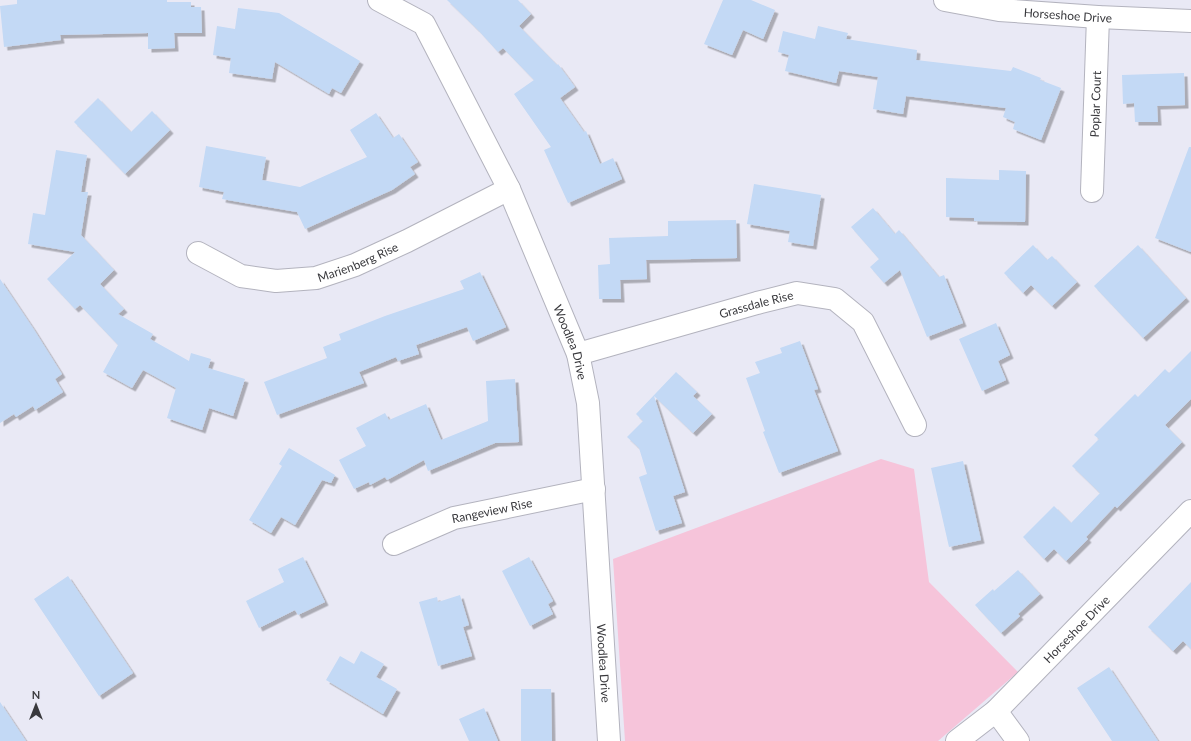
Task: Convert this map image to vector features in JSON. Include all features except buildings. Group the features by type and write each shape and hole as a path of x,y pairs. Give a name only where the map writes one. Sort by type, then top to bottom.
{"street":[{"name":"Woodlea Drive","path":"379,0 424,24 509,189 578,354 588,403 609,741"},
{"name":"Horseshoe Drive","path":"946,0 999,10 1098,17 1191,21"},
{"name":"Poplar Court","path":"1092,191 1098,17"},
{"name":"Marienberg Rise","path":"198,253 241,276 276,281 316,278 355,265 407,242 509,189"},
{"name":"Grassdale Rise","path":"578,354 797,293 835,299 863,322 915,425"},
{"name":"Rangeview Rise","path":"394,544 454,518 594,490"},
{"name":"Horseshoe Drive","path":"957,741 996,711 1188,521"},
{"path":"996,711 1018,741"}],"shaded area":[{"path":"881,459 914,469 929,582 1018,672 938,741 625,741 613,559"}]}
